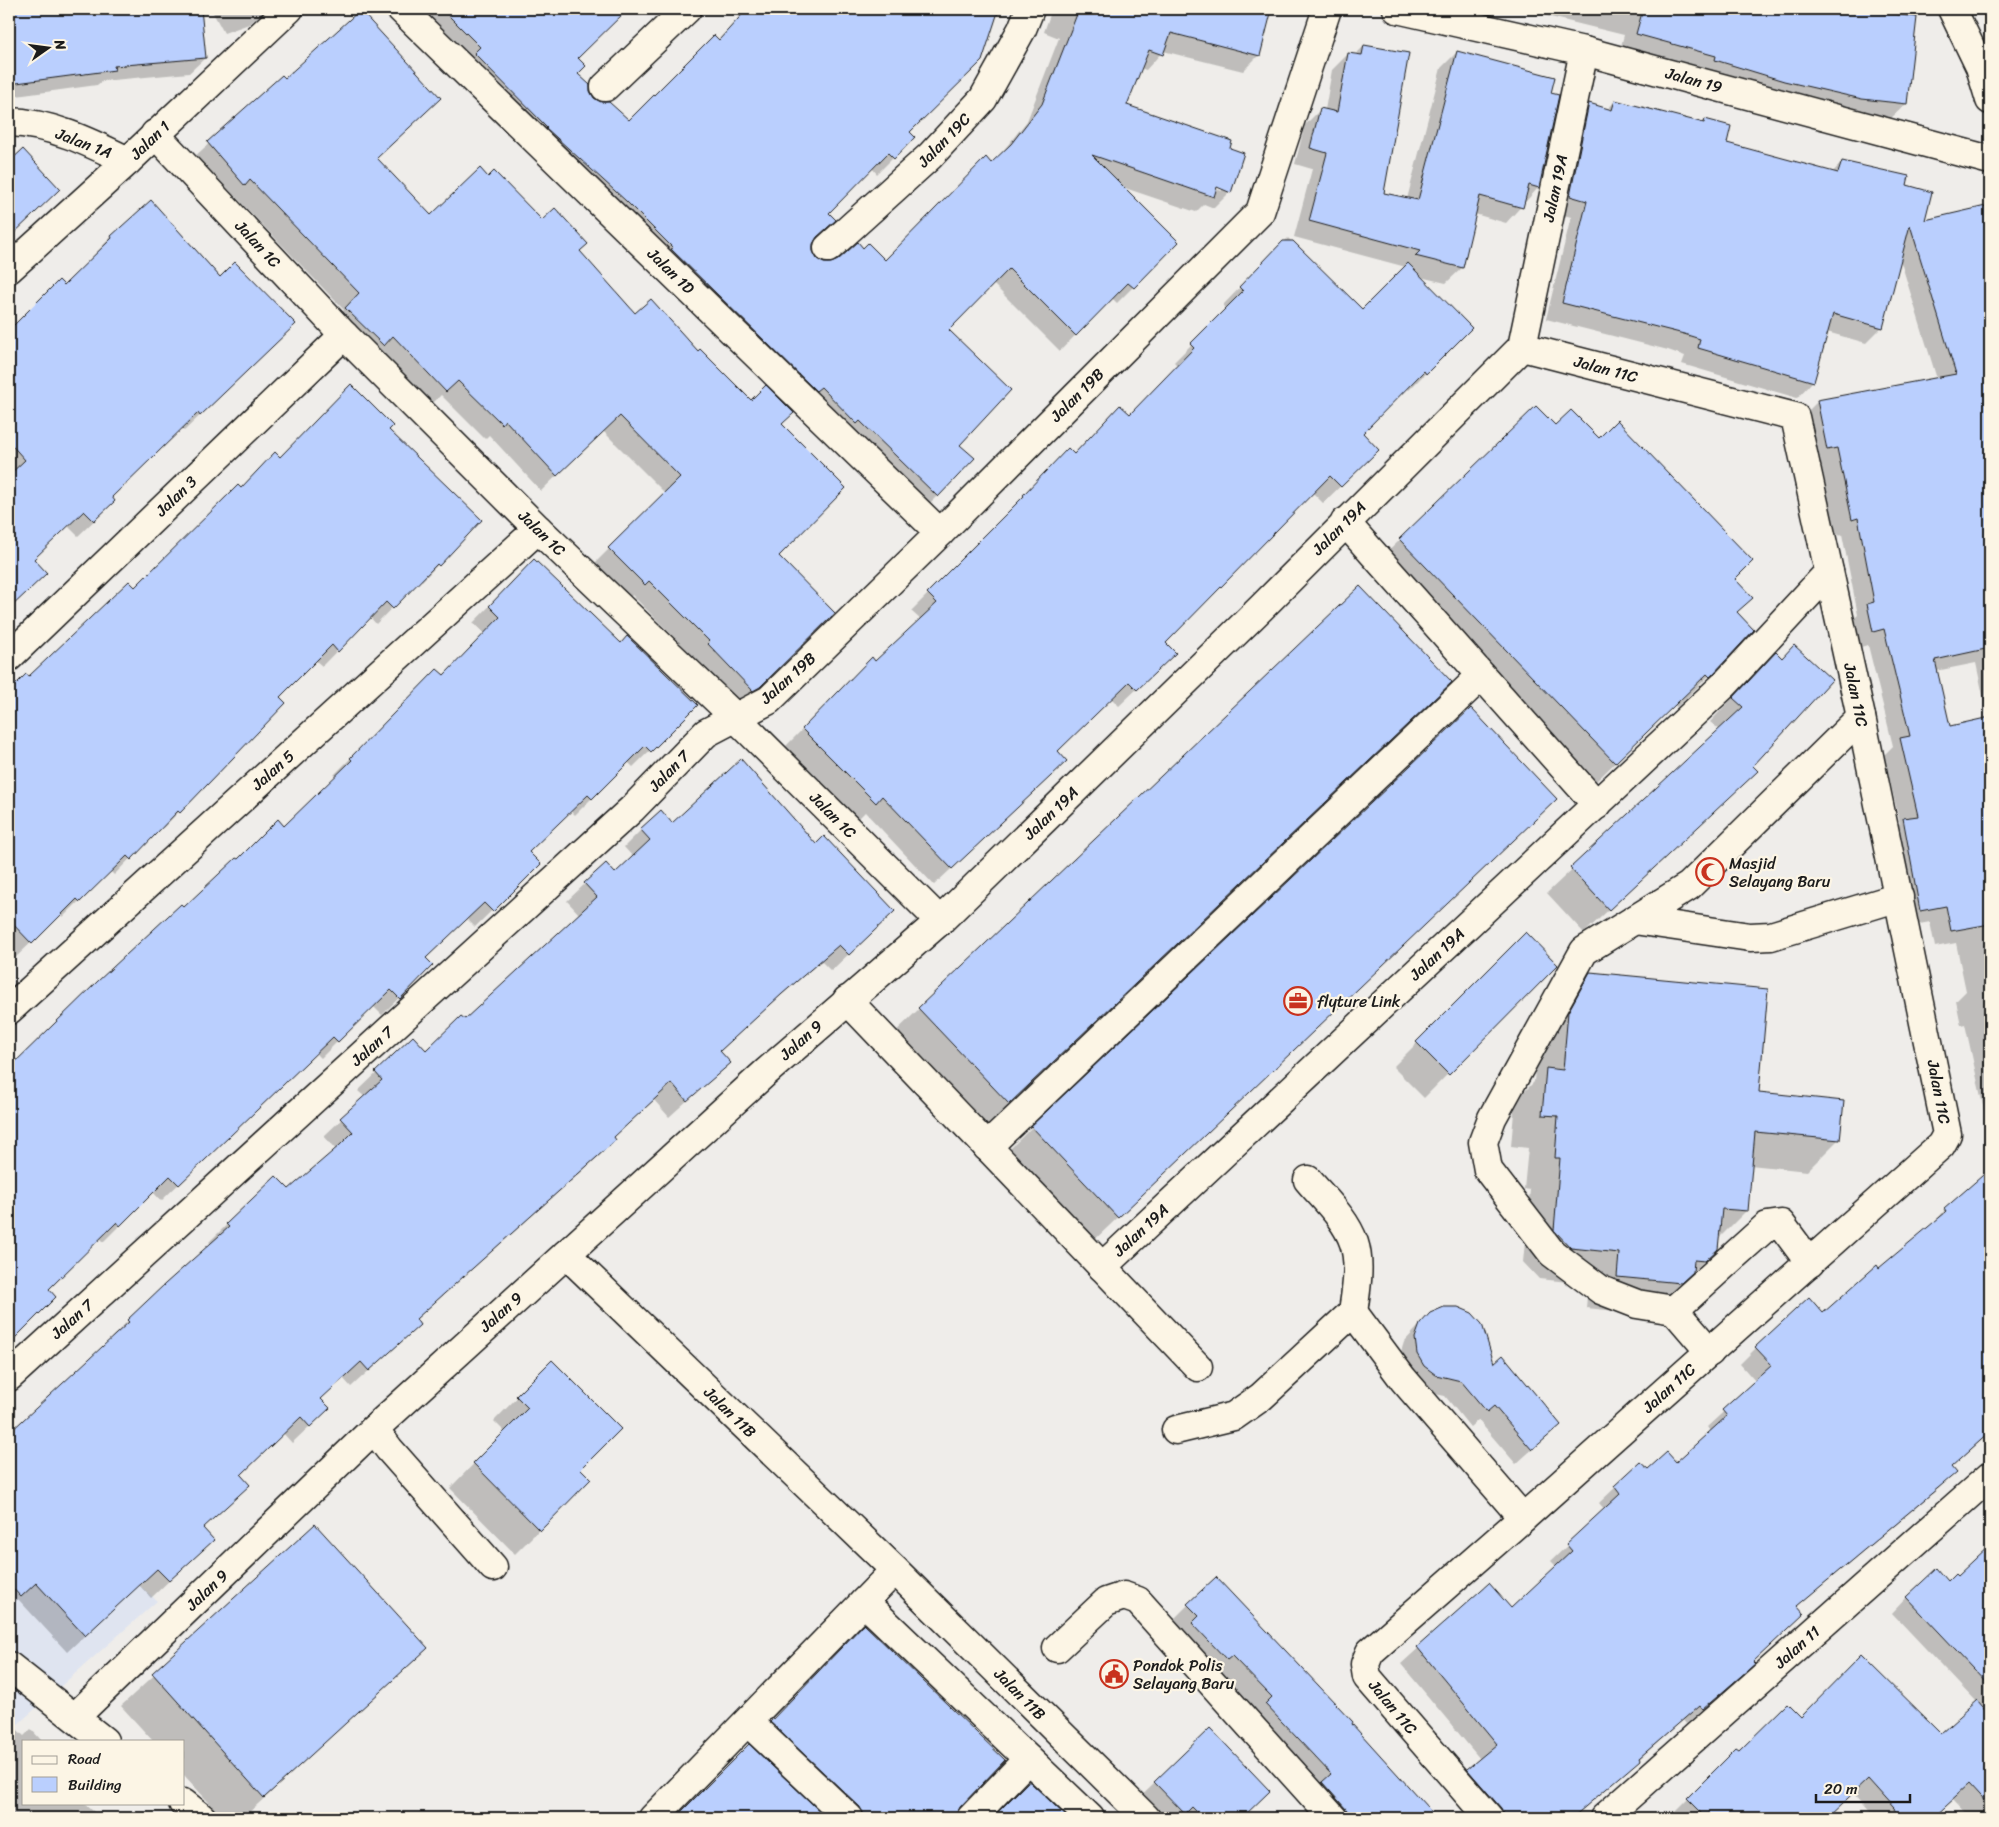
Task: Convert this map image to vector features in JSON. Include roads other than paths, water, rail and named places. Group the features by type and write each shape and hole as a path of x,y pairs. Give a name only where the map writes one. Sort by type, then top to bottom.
{"street":[{"name":"Jalan 1","path":"9,269 128,161 289,9"},
{"name":"Jalan 1D","path":"401,9 940,533"},
{"path":"605,87 686,9"},
{"name":"Jalan 19C","path":"828,248 930,156 984,99 1022,29 1030,9"},
{"name":"Jalan 19B","path":"735,717 769,700 940,533 1260,212 1327,9"},
{"name":"Jalan 19","path":"1397,9 1584,51 1990,160"},
{"path":"1952,9 1985,65 1990,100"},
{"name":"Jalan 19A","path":"940,921 1261,608 1522,347 1584,51"},
{"name":"Jalan 1A","path":"9,122 20,122 71,135 128,161"},
{"name":"Jalan 1C","path":"155,134 344,335 538,529 735,717 940,921"},
{"name":"Jalan 3","path":"9,656 344,335"},
{"name":"Jalan 11C","path":"1489,1818 1367,1677 1365,1664 1370,1652 1942,1145 1947,1134 1861,718 1795,418 1522,347"},
{"path":"1345,522 1597,805"},
{"name":"Jalan 5","path":"9,1010 538,529"},
{"name":"Jalan 19A","path":"1102,1267 1725,684 1829,572"},
{"path":"987,1147 1481,676"},
{"name":"Jalan 7","path":"9,1377 632,809 706,733 735,717"},
{"path":"1710,1352 1674,1310 1637,1304 1601,1290 1552,1253 1488,1170 1484,1142 1492,1118 1584,951 1689,886 1861,718"},
{"path":"1634,920 1750,937 1771,936 1899,897"},
{"name":"Jalan 9","path":"75,1717 374,1429 847,1000 940,921"},
{"path":"847,1000 1198,1367"},
{"path":"1308,1180 1340,1218 1354,1243 1357,1276 1354,1312 1403,1379 1523,1518"},
{"path":"1674,1310 1767,1226 1781,1224 1810,1263"},
{"name":"Jalan 11B","path":"566,1254 895,1570 1146,1818"},
{"path":"1176,1430 1234,1416 1261,1397 1354,1312"},
{"path":"374,1429 389,1449 493,1567"},
{"name":"Jalan 11","path":"1604,1818 1990,1476"},
{"path":"653,1818 895,1570"},
{"path":"1057,1648 1106,1602 1124,1596 1138,1601 1333,1818"},
{"path":"864,1602 1090,1818"},
{"path":"9,1666 103,1740"},
{"path":"748,1722 849,1818"},
{"path":"971,1818 1028,1759"},
{"path":"184,1804 202,1818"}],"place":[{"name":"Masjid Selayang Baru","path":"1710,872"},
{"name":"flyture Link","path":"1298,1001"},
{"name":"Pondok Polis Selayang Baru","path":"1114,1674"}]}
